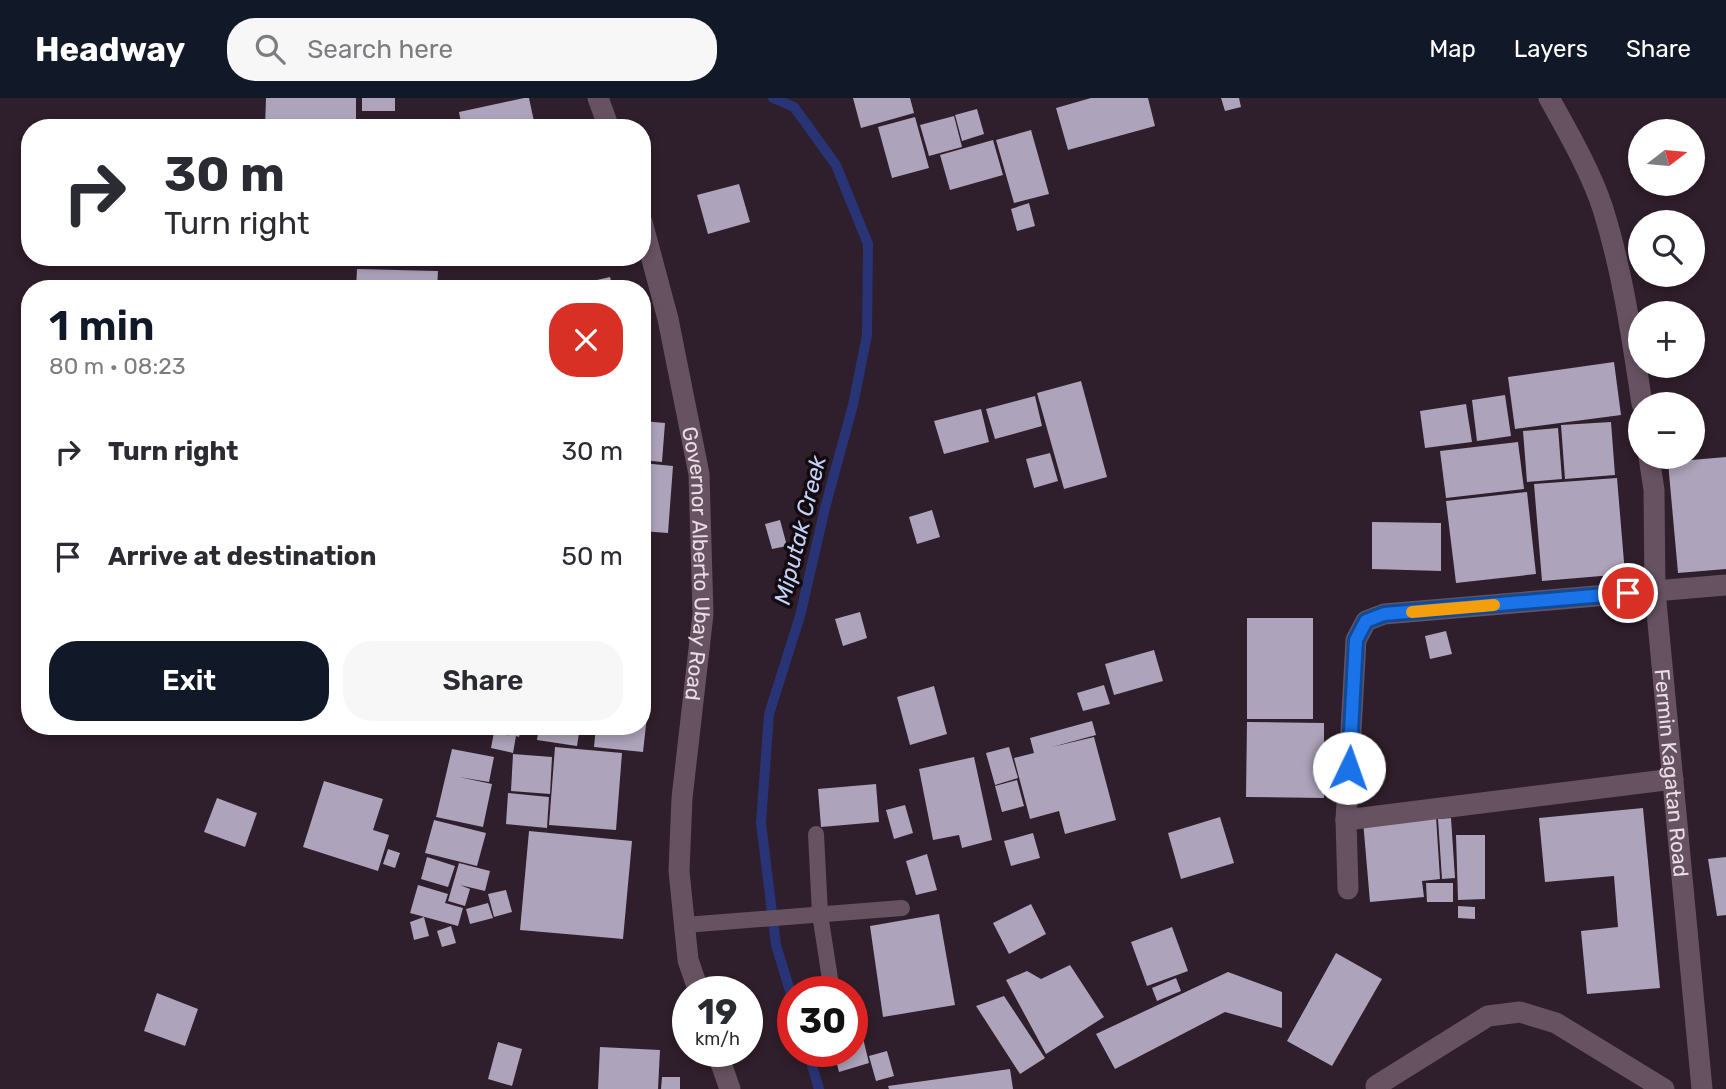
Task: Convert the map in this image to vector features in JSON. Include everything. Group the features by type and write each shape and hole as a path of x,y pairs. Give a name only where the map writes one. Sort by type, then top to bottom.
{"street":[{"path":"598,98 606,119"},
{"path":"1549,98 1602,207 1626,294 1640,392"},
{"name":"Governor Alberto Ubay Road","path":"651,257 699,474 703,614 682,798 679,871 688,960 694,976"},
{"name":"Fermin Kagatan Road","path":"1651,469 1654,490 1655,591 1702,1089"},
{"path":"1348,889 1346,820 1356,640 1366,621 1384,614 1726,585"},
{"path":"1346,820 1672,779"},
{"path":"1376,1086 1488,1016 1520,1012 1556,1023 1664,1089"},
{"path":"722,1067 730,1089"}],"lane":[{"path":"816,834 820,914 830,976"},
{"path":"685,925 902,908"}],"building":[{"path":"266,98 356,98 356,119 265,119"},
{"path":"362,98 395,98 395,111 362,111"},
{"path":"529,98 534,119 460,119 459,112"},
{"path":"853,98 910,98 914,113 861,128"},
{"path":"1091,98 1148,98 1155,126 1068,150 1056,108"},
{"path":"1221,98 1239,98 1241,107 1225,111"},
{"path":"977,109 984,134 962,141 955,115"},
{"path":"954,116 962,147 929,156 920,125"},
{"path":"915,117 929,168 892,178 878,127"},
{"path":"1031,130 1049,194 1014,203 996,140"},
{"path":"993,140 1003,175 950,190 940,155"},
{"path":"739,184 750,222 708,234 697,195"},
{"path":"1029,203 1035,226 1017,231 1011,209"},
{"path":"357,269 438,271 438,280 356,280"},
{"path":"1614,362 1621,415 1515,429 1508,377"},
{"path":"1081,381 1107,477 1064,489 1037,393"},
{"path":"1505,395 1511,436 1477,441 1472,400"},
{"path":"1035,396 1042,426 995,439 986,409"},
{"path":"1466,404 1472,442 1425,448 1420,411"},
{"path":"981,409 989,442 944,454 934,421"},
{"path":"651,422 665,423 662,462 651,461"},
{"path":"1611,422 1615,475 1565,479 1561,425"},
{"path":"1558,428 1562,479 1527,482 1523,431"},
{"path":"1518,442 1524,489 1446,498 1440,451"},
{"path":"1050,453 1058,481 1034,488 1026,459"},
{"path":"1726,457 1726,569 1678,573 1669,469 1705,469 1705,459"},
{"path":"651,464 673,466 668,533 651,532"},
{"path":"1617,478 1625,574 1542,581 1534,484"},
{"path":"1527,492 1536,574 1456,583 1446,501"},
{"path":"932,510 940,537 917,544 909,517"},
{"path":"780,520 787,546 772,549 765,524"},
{"path":"1372,522 1441,523 1441,571 1372,569"},
{"path":"860,612 867,638 843,646 835,619"},
{"path":"1247,618 1313,618 1313,719 1247,719"},
{"path":"1446,631 1452,654 1430,659 1425,636"},
{"path":"1154,650 1163,681 1114,695 1105,664"},
{"path":"1104,685 1110,704 1083,711 1077,693"},
{"path":"934,686 947,734 910,745 897,697"},
{"path":"1092,721 1096,735 1052,747 1094,737 1116,820 1065,834 1059,811 1030,819 1014,758 1034,753 1030,738"},
{"path":"1247,722 1324,723 1324,798 1246,797"},
{"path":"493,735 510,736 507,735 520,735 516,736 513,753 491,748"},
{"path":"538,735 579,735 577,746 537,740"},
{"path":"595,735 645,735 643,752 594,747"},
{"path":"555,747 622,753 616,830 549,825"},
{"path":"1009,747 1018,778 995,785 986,753"},
{"path":"452,749 494,757 489,782 459,777 492,784 483,827 436,817"},
{"path":"513,754 552,757 550,794 511,791"},
{"path":"974,757 992,840 962,848 959,835 933,840 919,769"},
{"path":"1017,780 1024,806 1002,812 995,786"},
{"path":"324,781 383,799 373,830 389,835 378,871 303,847"},
{"path":"876,784 879,822 821,827 818,789"},
{"path":"508,793 549,797 547,828 506,824"},
{"path":"217,798 257,813 245,847 204,832"},
{"path":"905,805 913,833 894,839 886,810"},
{"path":"1643,808 1660,988 1587,994 1581,931 1618,927 1614,876 1545,882 1539,818"},
{"path":"1436,816 1440,879 1422,881 1424,897 1370,902 1363,821"},
{"path":"1220,817 1234,863 1181,879 1168,833"},
{"path":"1451,818 1455,878 1442,879 1438,819"},
{"path":"434,820 486,833 477,866 425,853"},
{"path":"529,831 632,841 623,939 520,930"},
{"path":"1033,833 1040,858 1011,866 1004,841"},
{"path":"1456,835 1485,835 1485,899 1458,900"},
{"path":"388,849 400,853 395,868 383,864"},
{"path":"927,854 937,890 916,895 906,861"},
{"path":"427,857 455,866 448,887 421,879"},
{"path":"1726,857 1726,915 1717,916 1708,859"},
{"path":"459,863 490,871 485,891 460,885 470,889 465,906 448,901"},
{"path":"1426,883 1453,883 1453,902 1427,902"},
{"path":"418,885 448,894 445,903 463,908 458,926 410,913"},
{"path":"506,890 512,912 494,917 488,894"},
{"path":"488,903 493,918 470,924 466,909"},
{"path":"1031,904 1046,934 1009,954 993,923"},
{"path":"1458,906 1475,907 1475,919 1458,918"},
{"path":"939,914 955,1005 883,1017 870,926"},
{"path":"424,917 429,936 414,940 410,922"},
{"path":"451,926 456,943 442,947 437,931"},
{"path":"1172,927 1188,971 1147,986 1131,942"},
{"path":"1336,953 1382,979 1332,1066 1287,1041"},
{"path":"1070,965 1104,1017 1046,1054 1006,980 1027,971 1041,979"},
{"path":"1228,972 1282,992 1282,1028 1225,1012 1115,1069 1096,1034"},
{"path":"1176,978 1181,991 1157,1001 1152,988"},
{"path":"157,993 198,1009 185,1046 144,1031"},
{"path":"1004,996 1045,1058 1020,1074 976,1006"},
{"path":"498,1042 522,1049 512,1086 488,1079"},
{"path":"600,1047 660,1050 658,1089 598,1089"},
{"path":"887,1051 894,1076 876,1081 869,1056"},
{"path":"838,1067 856,1067 839,1072"},
{"path":"1010,1069 1013,1089 889,1089 888,1086"},
{"path":"662,1077 680,1077 680,1089 661,1089"}],"waterway":[{"name":"Miputak Creek","path":"773,98 794,107 836,165 868,244 867,335 853,405 800,616 769,714 761,823 776,945 785,976"},
{"name":"Miputak Creek","path":"812,1067 819,1089"}],"slow traffic":[{"path":"1412,612 1494,605"}],"route":[{"path":"1349,768 1356,640 1366,621 1384,614 1628,593"}]}
